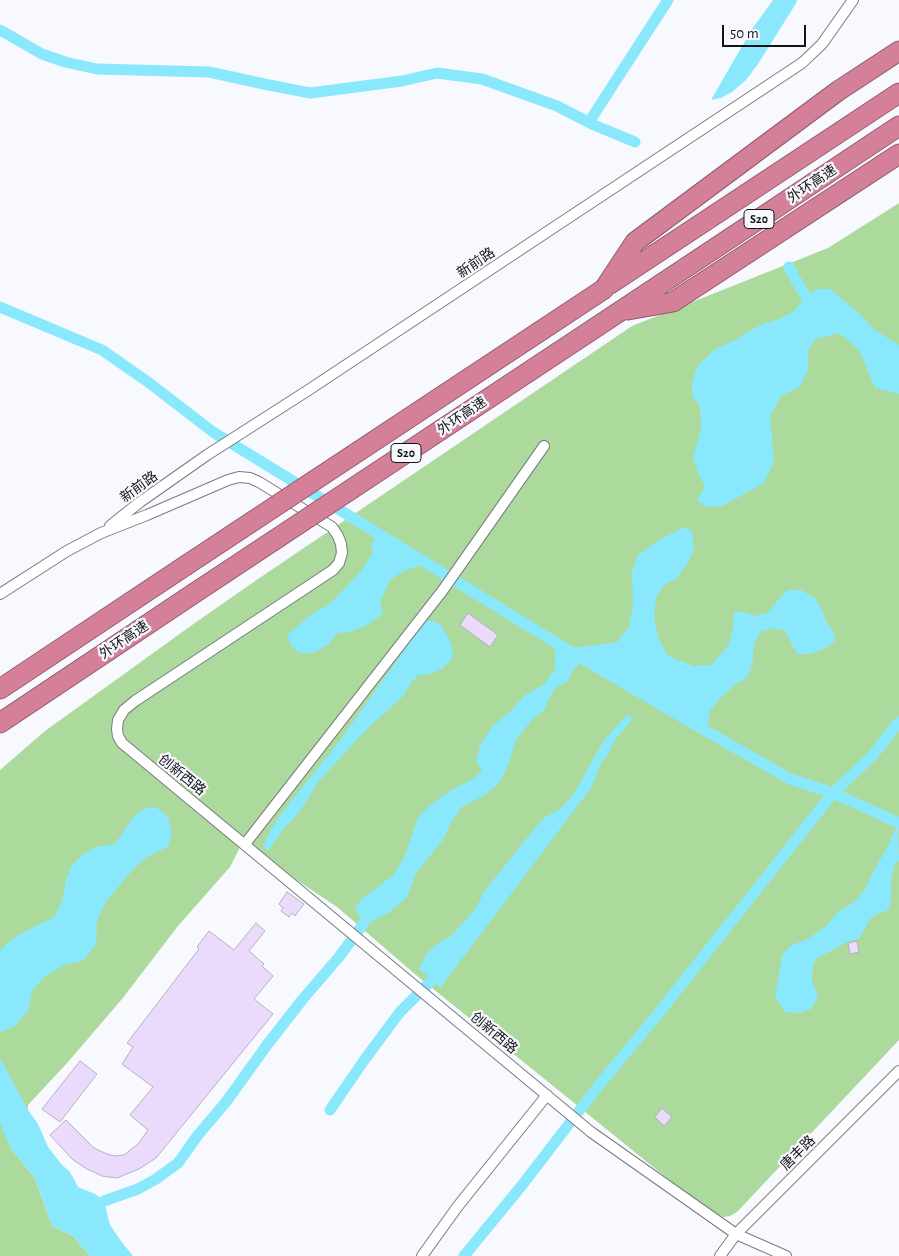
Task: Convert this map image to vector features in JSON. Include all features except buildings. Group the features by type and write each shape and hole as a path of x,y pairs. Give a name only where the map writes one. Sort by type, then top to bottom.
{"highway":[{"path":"604,288 635,242 831,97 899,51"},
{"name":"外环高速","path":"0,689 899,93"},
{"name":"外环高速","path":"0,723 899,126"},
{"path":"619,312 673,302 899,154"}],"street":[{"name":"新前路","path":"101,533 140,502 207,455 308,391 802,63 822,44 853,0"},
{"path":"245,844 443,590 544,446"},
{"name":"创新西路","path":"0,594 101,533 239,477 250,478 259,482 332,527 338,536 342,553 339,563 333,570 124,710 118,720 117,728 118,736 122,743 591,1132 736,1234 786,1256"},
{"name":"唐丰路","path":"720,1256 736,1234 899,1071"},
{"path":"422,1256 458,1206 547,1095"}],"green space":[{"path":"899,203 899,1040 737,1212 723,1217 705,1208 684,1192 416,975 337,907 295,879 263,853 241,845 230,867 178,926 122,999 28,1105 28,1110 11,1149 35,1178 52,1226 73,1236 90,1256 0,1256 0,770 45,731 192,625 632,326 828,248"}],"water":[{"path":"773,0 797,0 758,64 746,80 732,92 721,98 711,100 752,29"},
{"path":"817,289 830,289 859,313 875,330 899,345 899,394 875,388 859,350 839,333 815,339 808,351 808,369 800,387 781,396 770,416 774,462 764,483 722,506 706,507 697,500 705,486 693,458 701,429 700,406 692,396 692,382 698,365 715,349 760,325 793,312 806,297"},
{"path":"684,527 692,531 694,550 688,563 676,579 664,585 656,598 654,616 658,638 668,656 694,666 711,665 728,646 733,628 734,612 745,612 755,616 767,613 787,590 801,590 815,598 822,609 826,621 834,632 835,641 824,649 810,654 797,654 785,631 774,628 761,631 754,644 753,659 748,677 736,684 720,698 710,711 706,731 584,660 574,669 568,681 558,686 551,694 545,709 531,721 516,740 509,763 500,782 485,795 462,807 451,822 443,840 416,873 408,896 390,912 371,922 364,923 355,909 362,898 394,874 405,856 418,817 431,804 450,791 475,778 482,770 476,761 480,746 492,726 511,711 524,696 544,684 555,669 555,643 565,649 617,642 629,627 633,603 632,572 638,555 659,540"},
{"path":"379,534 426,563 404,571 390,580 380,602 383,614 367,625 350,632 338,633 328,645 313,653 299,653 291,646 287,635 313,613 330,604 360,572 373,553 371,544"},
{"path":"425,621 434,621 441,625 453,651 451,660 442,669 429,674 418,675 403,696 365,731 319,781 300,811 282,831 268,851 264,847 268,834 281,814 338,743"},
{"path":"627,715 633,719 614,741 609,753 601,763 591,788 440,988 419,969 426,955 435,945 451,936 476,908 484,892 545,817 560,809 573,795 605,739"},
{"path":"156,807 168,817 172,834 168,847 152,854 134,868 105,903 97,921 96,944 84,960 64,965 44,977 32,991 29,1009 15,1026 0,1032 0,952 3,947 20,934 54,917 62,901 71,866 82,855 95,847 115,844 134,816 146,808"},
{"path":"898,823 899,861 895,864 891,878 891,902 887,911 879,913 870,919 859,939 849,941 816,959 813,965 812,981 818,997 811,1009 799,1013 785,1012 775,997 782,955 792,945 808,939 826,926 838,912 853,903 865,889"},
{"path":"0,1058 28,1110 38,1124 48,1147 70,1172 78,1187 95,1194 104,1201 110,1225 133,1256 90,1256 73,1236 52,1226 35,1178 11,1149 0,1123"}],"waterway":[{"path":"589,122 668,0"},
{"path":"0,30 42,54 65,62 97,69 209,72 310,93 402,81 437,73 482,79 557,106 594,125 635,142"},
{"path":"789,267 806,297"},
{"path":"0,307 102,350 148,382 213,432 571,652 706,731 790,779 833,793 899,823"},
{"path":"464,1256 833,793 873,755 899,722"},
{"path":"104,1201 138,1189 178,1163 198,1135 226,1102 267,1045 339,957 364,923"},
{"path":"330,1110 400,1012 432,980"}]}
